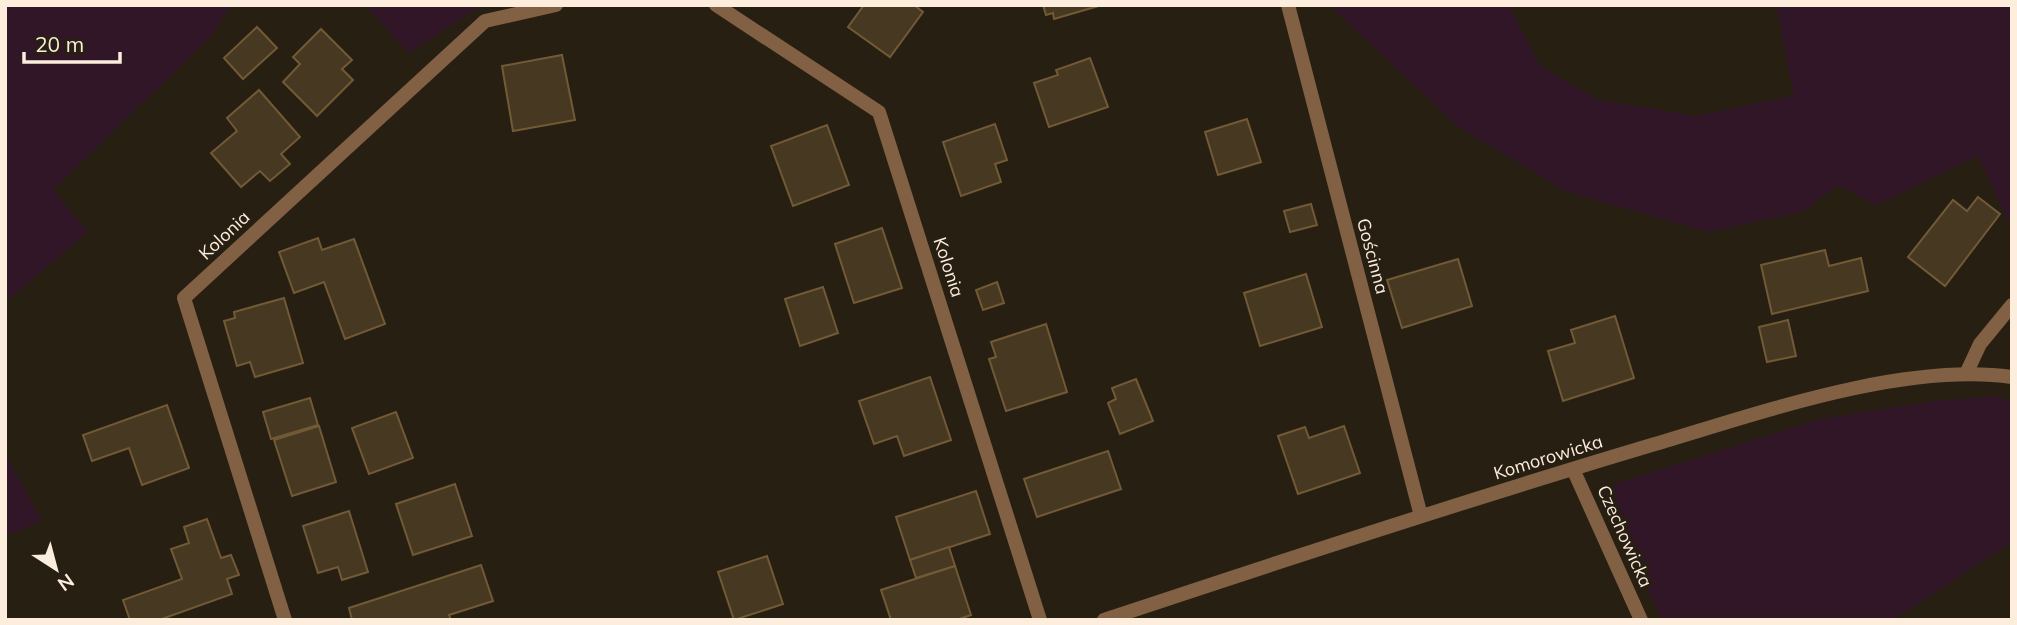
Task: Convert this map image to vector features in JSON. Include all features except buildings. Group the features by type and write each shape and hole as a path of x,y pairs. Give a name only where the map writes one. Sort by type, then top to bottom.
{"street":[{"name":"Kolonia","path":"285,620 184,298 485,21 556,5"},
{"name":"Kolonia","path":"716,5 879,113 1040,620"},
{"name":"Gościnna","path":"1288,5 1421,516"},
{"path":"1966,374 1980,344 2012,305"},
{"name":"Komorowicka","path":"1104,620 1573,469 1869,386 1918,377 1966,374 2012,377"},
{"name":"Czechowicka","path":"1573,469 1641,620"}],"shaded area":[{"path":"5,5 231,5 210,37 53,190 88,232 5,302"},
{"path":"364,5 482,5 409,53"},
{"path":"1329,5 1509,5 1540,66 1598,100 1696,116 1794,96 1776,5 2012,5 2012,228 1978,156 1876,205 1838,185 1804,211 1709,232 1567,192 1459,127"},
{"path":"1995,396 2012,401 2012,542 1893,620 1662,620 1601,488 1821,419 1936,401"},
{"path":"5,453 42,521 5,536"}]}
